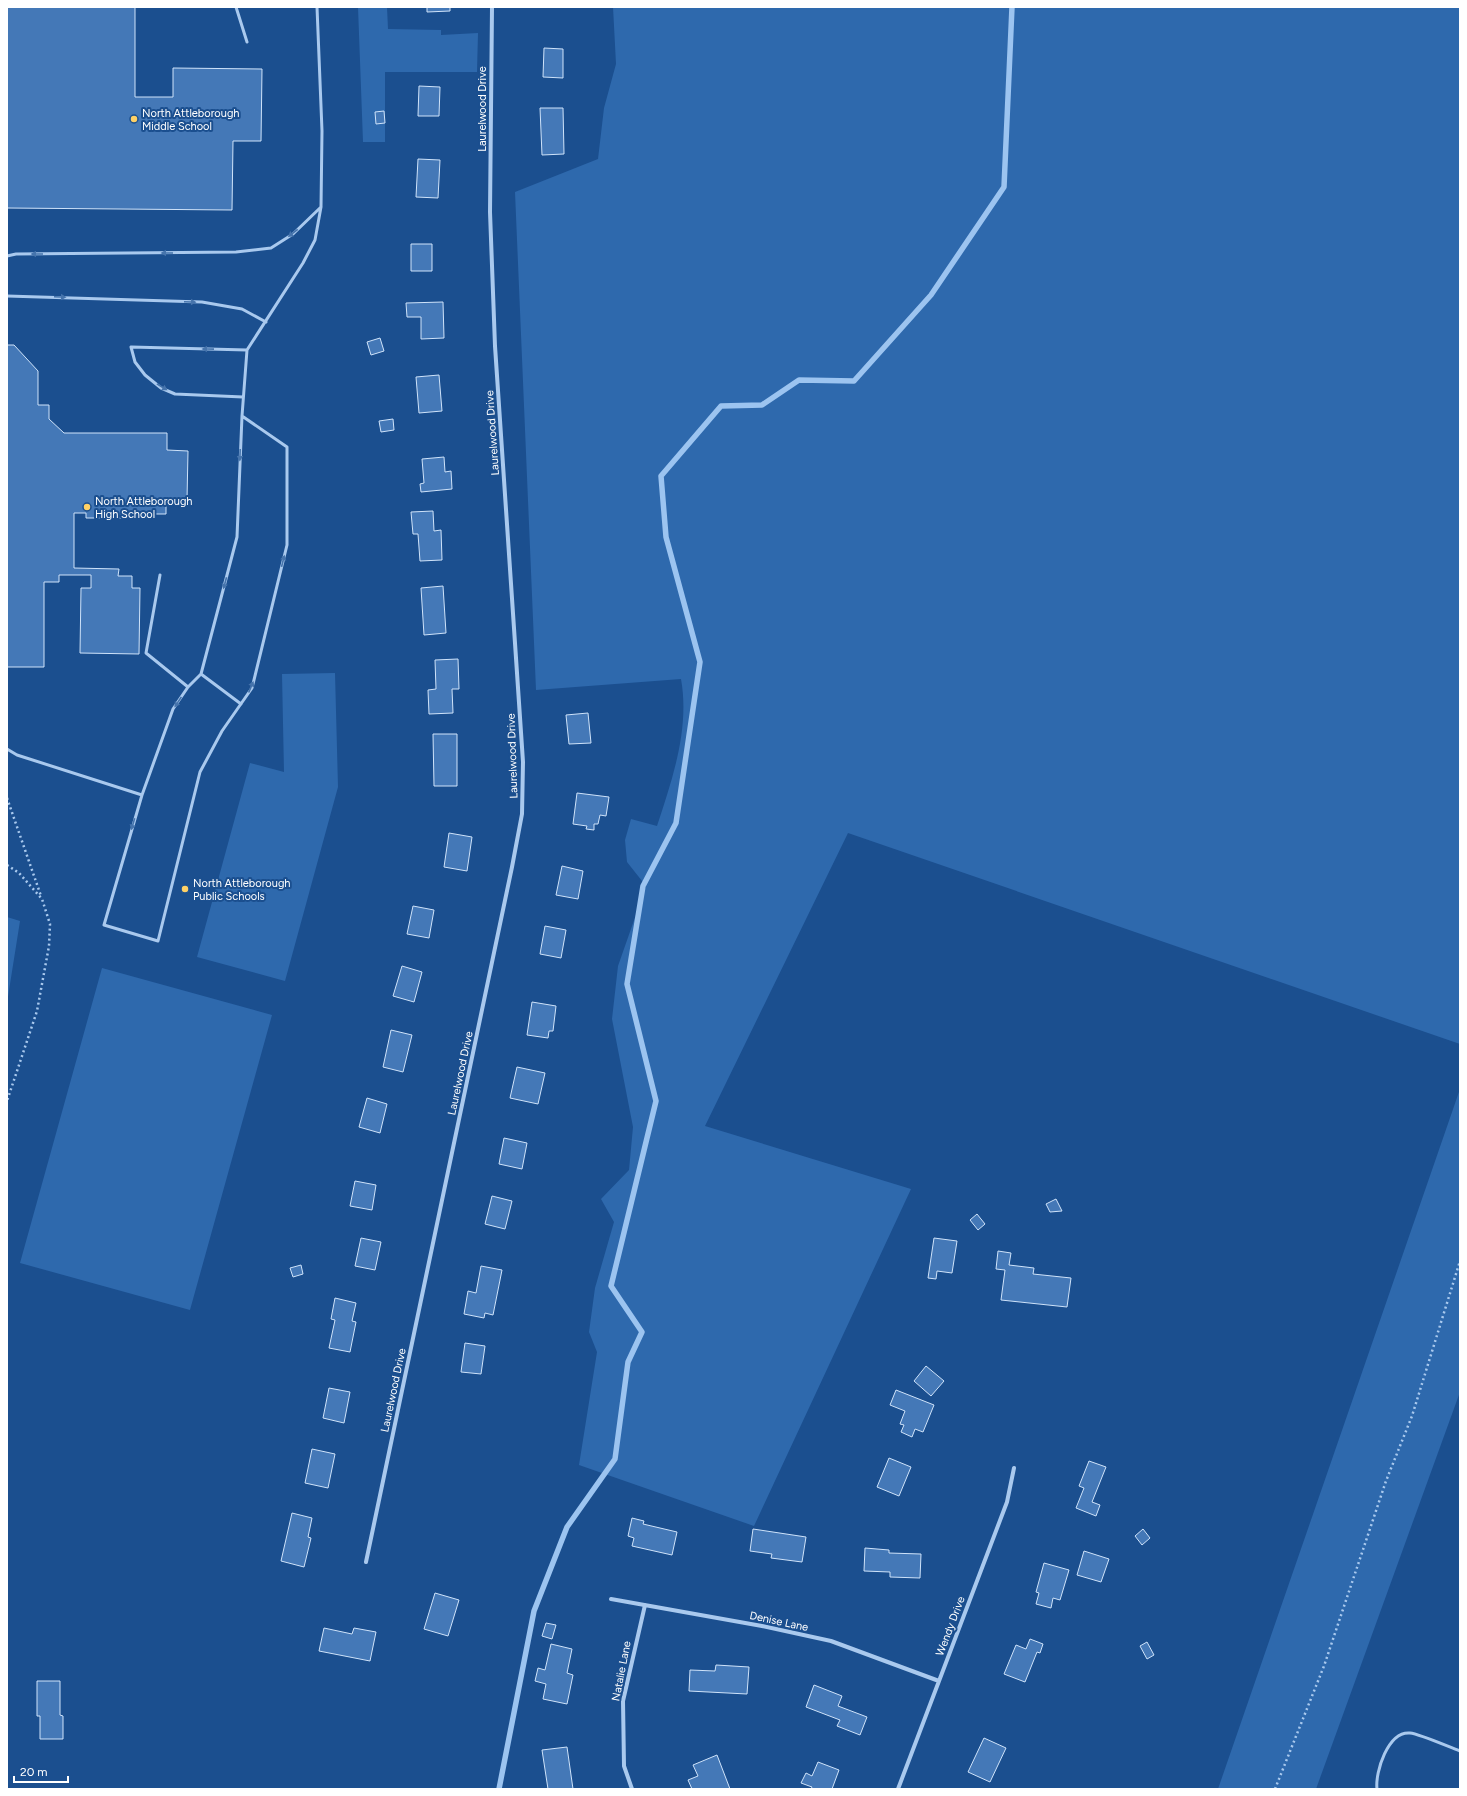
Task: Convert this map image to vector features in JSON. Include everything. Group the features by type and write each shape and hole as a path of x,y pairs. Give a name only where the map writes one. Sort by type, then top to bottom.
{"street":[{"name":"Laurelwood Drive","path":"366,1562 511,875 522,814 523,762 496,346 490,212 492,7"},
{"name":"Wendy Drive","path":"898,1789 1007,1502 1014,1468"},
{"name":"Denise Lane","path":"611,1599 762,1626 830,1641 939,1681"},
{"name":"Natalie Lane","path":"632,1789 624,1766 623,1701 645,1605"}],"lane":[{"path":"236,7 247,42"},
{"path":"242,416 287,447 287,546 252,688 222,731 200,772 158,942 104,925 142,795 173,709 188,688 201,674 237,537 242,416 243,397 247,350 266,322 315,240 321,207 322,131 317,7"},
{"path":"7,256 16,254 236,252 271,248 293,234 321,207"},
{"path":"7,296 202,302 242,308 266,322"},
{"path":"243,397 175,394 161,388 145,375 135,362 131,348 247,350"},
{"path":"160,575 146,653 188,688"},
{"path":"201,674 242,704"},
{"path":"7,749 17,755 142,795"},
{"path":"1377,1789 1376,1781 1383,1754 1398,1736 1409,1732 1460,1751"}],"path":[{"path":"7,798 50,924 49,946 37,1011 7,1101"},
{"path":"7,865 19,872 42,899"},
{"path":"1275,1789 1324,1666 1386,1481 1412,1416 1460,1261"}],"shaded area":[{"path":"358,7 387,7 388,29 441,30 441,35 478,33 477,72 385,72 385,142 363,142"},
{"path":"613,7 1460,7 1460,1044 848,833 705,1126 911,1189 754,1526 579,1465 597,1352 589,1332 595,1288 614,1222 601,1199 629,1170 633,1127 612,1019 618,966 646,886 627,862 625,840 631,819 657,826 678,754 683,717 683,698 681,679 536,690 515,192 598,159 604,108 616,64"},
{"path":"335,673 338,787 285,981 197,957 250,763 284,772 282,674"},
{"path":"7,917 20,921 7,1003"},
{"path":"102,968 272,1015 190,1310 20,1263"},
{"path":"1460,1089 1460,1392 1316,1789 1218,1789"}],"building":[{"name":"North Attleborough Middle School","path":"7,7 135,7 135,97 173,97 173,68 262,69 261,141 233,141 232,210 7,208"},
{"path":"427,7 450,7 450,11 427,12"},
{"path":"544,48 563,49 563,78 543,77"},
{"path":"419,86 440,87 439,116 418,116"},
{"path":"540,108 563,108 564,154 542,155"},
{"path":"384,111 385,123 376,124 375,112"},
{"path":"418,159 440,160 438,198 416,197"},
{"path":"411,244 432,244 432,271 411,271"},
{"path":"443,302 444,338 421,339 421,317 407,317 406,303"},
{"path":"380,338 384,351 371,355 367,342"},
{"name":"North Attleborough High School","path":"7,345 14,345 38,371 38,405 49,405 49,419 64,433 167,433 167,450 188,451 187,500 166,500 166,514 155,514 155,518 86,518 86,513 74,513 74,568 119,569 118,576 132,576 132,588 140,588 139,654 80,653 81,588 91,588 91,575 59,575 59,582 44,582 44,667 7,667"},
{"path":"439,375 442,411 419,413 416,377"},
{"path":"393,419 394,430 381,432 379,421"},
{"path":"444,457 445,472 451,471 452,489 421,492 420,484 424,483 422,459"},
{"path":"433,511 434,531 441,530 442,560 420,561 418,534 413,534 411,512"},
{"path":"443,586 446,633 424,635 421,588"},
{"path":"458,659 459,689 452,689 453,713 429,714 428,690 436,689 435,660"},
{"path":"588,713 591,743 569,744 566,715"},
{"path":"433,734 457,734 457,786 434,786"},
{"path":"577,793 609,797 606,816 600,815 598,824 594,824 594,830 586,829 587,826 573,824"},
{"path":"449,833 472,837 467,871 444,867"},
{"path":"562,866 583,871 578,899 556,895"},
{"path":"413,906 434,910 429,938 407,934"},
{"path":"545,926 566,930 561,958 540,954"},
{"path":"402,966 422,972 414,1002 393,996"},
{"path":"532,1002 556,1006 553,1031 549,1031 548,1038 527,1035"},
{"path":"391,1030 412,1035 403,1072 383,1067"},
{"path":"517,1067 545,1073 538,1104 510,1098"},
{"path":"367,1098 387,1104 380,1133 359,1127"},
{"path":"504,1138 527,1143 522,1169 499,1164"},
{"path":"355,1181 376,1185 372,1210 350,1206"},
{"path":"492,1196 512,1201 505,1229 485,1224"},
{"path":"1056,1199 1062,1211 1050,1212 1046,1204"},
{"path":"977,1214 985,1224 978,1230 970,1220"},
{"path":"361,1238 381,1242 375,1270 355,1266"},
{"path":"934,1238 957,1241 952,1273 937,1271 936,1279 928,1278"},
{"path":"998,1251 1011,1253 1009,1265 1034,1268 1033,1274 1071,1278 1067,1307 1001,1300 1005,1270 996,1269"},
{"path":"301,1265 303,1274 293,1277 290,1268"},
{"path":"481,1266 502,1270 493,1315 485,1313 484,1318 464,1314 468,1291 476,1293"},
{"path":"335,1298 356,1303 352,1321 356,1322 350,1352 329,1348 335,1320 331,1319"},
{"path":"465,1343 485,1346 481,1374 461,1372"},
{"path":"926,1366 944,1381 931,1396 914,1381"},
{"path":"329,1388 350,1392 344,1423 323,1418"},
{"path":"896,1390 934,1405 923,1432 915,1429 912,1437 901,1432 904,1425 900,1424 905,1411 890,1405"},
{"path":"312,1449 335,1454 328,1488 305,1483"},
{"path":"889,1458 911,1467 899,1496 877,1487"},
{"path":"1089,1461 1106,1467 1092,1502 1100,1505 1096,1516 1076,1508 1084,1488 1079,1486"},
{"path":"292,1513 312,1518 308,1537 311,1538 304,1567 281,1561"},
{"path":"632,1518 644,1521 643,1524 677,1532 672,1555 632,1546 634,1538 628,1536"},
{"path":"753,1529 806,1537 802,1562 771,1558 772,1554 750,1551"},
{"path":"1143,1529 1150,1538 1142,1545 1135,1536"},
{"path":"865,1548 889,1550 889,1553 921,1554 920,1578 890,1577 890,1572 864,1571"},
{"path":"1084,1551 1109,1559 1101,1582 1077,1575"},
{"path":"1044,1563 1069,1570 1060,1600 1053,1598 1051,1608 1036,1604 1039,1593 1036,1592"},
{"path":"435,1593 459,1600 448,1636 424,1629"},
{"path":"546,1623 556,1625 552,1639 542,1636"},
{"path":"324,1628 352,1634 354,1628 376,1632 370,1661 319,1651"},
{"path":"1030,1639 1043,1644 1040,1653 1037,1652 1025,1682 1004,1674 1016,1645 1026,1649"},
{"path":"1147,1642 1154,1655 1147,1659 1140,1646"},
{"path":"551,1644 572,1649 567,1673 573,1675 567,1704 543,1699 546,1684 535,1681 538,1668 545,1670"},
{"path":"716,1665 749,1667 747,1694 689,1691 690,1670 715,1671"},
{"path":"37,1681 60,1681 60,1715 63,1716 63,1739 40,1739 40,1716 37,1716"},
{"path":"814,1685 842,1696 838,1706 867,1717 860,1735 837,1726 840,1720 806,1707"},
{"path":"984,1738 1006,1748 990,1782 968,1772"},
{"path":"567,1747 573,1789 548,1789 542,1750"},
{"path":"717,1755 730,1789 692,1789 688,1780 698,1776 693,1765"},
{"path":"818,1762 839,1770 832,1789 811,1789 812,1787 801,1783 806,1773 812,1776"}],"waterway":[{"path":"499,1789 534,1611 567,1527 615,1459 628,1362 642,1332 611,1286 656,1101 627,984 643,886 676,823 700,662 666,537 661,476 721,406 762,405 799,380 854,381 931,295 1004,187 1012,7"}],"place":[{"name":"North Attleborough Middle School","path":"134,119"},
{"name":"North Attleborough High School","path":"87,507"},
{"name":"North Attleborough Public Schools","path":"185,889"}]}
